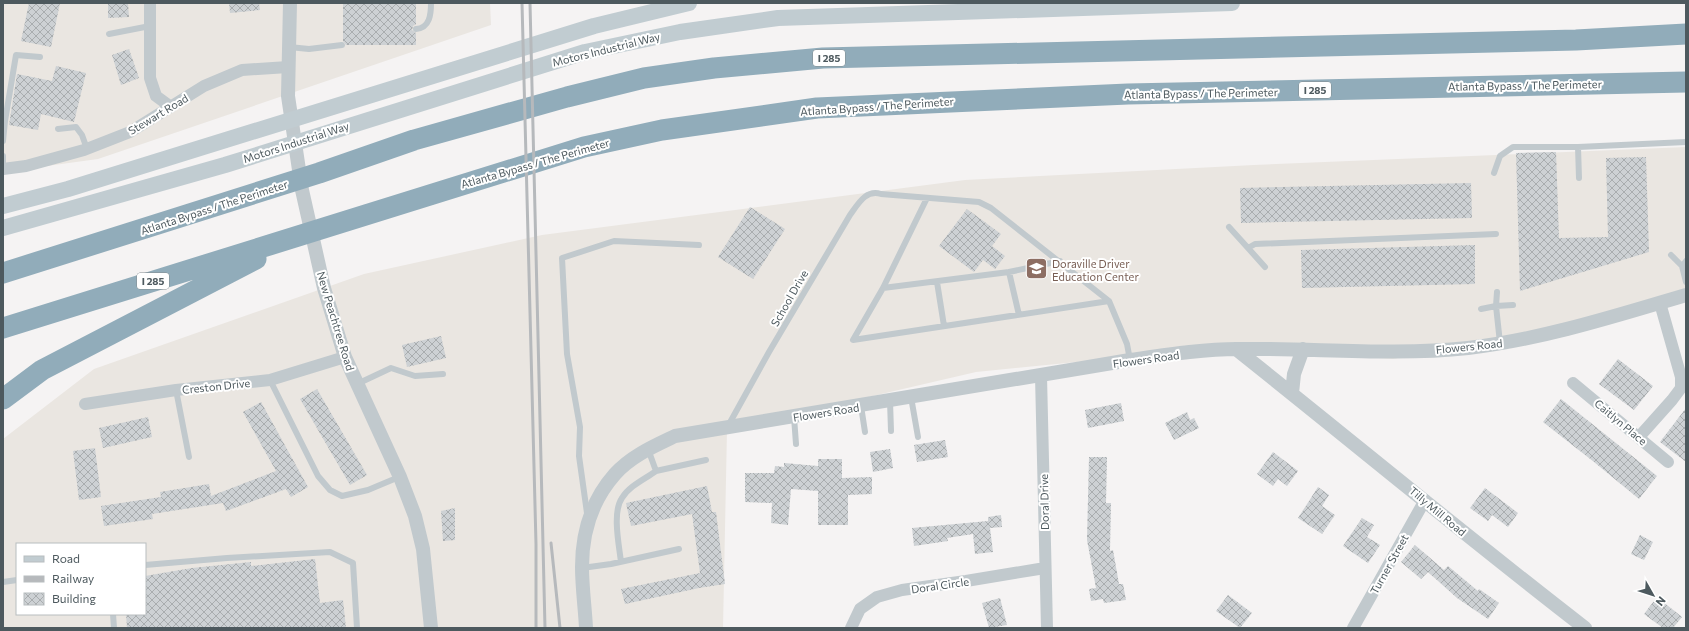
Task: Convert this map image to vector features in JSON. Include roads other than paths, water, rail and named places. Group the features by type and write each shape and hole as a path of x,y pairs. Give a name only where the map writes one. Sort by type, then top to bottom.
{"highway":[{"name":"Atlanta Bypass / The Perimeter","path":"3,273 319,173 414,140 598,89 644,78 699,70 823,58 1576,40 1686,34"},
{"name":"Atlanta Bypass / The Perimeter","path":"3,328 584,147 662,130 817,108 1128,94 1686,82"},
{"path":"3,399 42,370 303,234"}],"main road":[{"name":"Motors Industrial Way","path":"3,206 68,189 594,26 689,3"},
{"name":"Motors Industrial Way","path":"3,228 225,165 585,52 680,32 778,18 885,12 1232,3"}],"street":[{"path":"150,3 150,78 156,96 171,107"},
{"name":"New Peachtree Road","path":"290,3 288,96 302,190 324,288 345,357 400,477 415,516 423,549 431,628"},
{"name":"Stewart Road","path":"3,169 26,166 86,149 130,132 204,86 242,70 288,67"},
{"name":"Flowers Road","path":"586,628 582,568 588,520 600,496 616,473 648,449 675,436 1042,376 1130,360 1182,353 1236,349 1393,352 1467,348 1540,336 1686,295"},
{"path":"1639,437 1681,388 1681,377 1660,303"},
{"name":"Tilly Mill Road","path":"1236,349 1425,500 1485,550 1585,628"},
{"path":"1292,393 1294,374 1304,350"},
{"name":"Creston Drive","path":"85,404 176,390 270,380 345,357"},
{"name":"Doral Drive","path":"1042,376 1047,628"},
{"name":"Caitlyn Place","path":"1574,383 1668,462"},
{"name":"Turner Street","path":"1353,628 1425,500"},
{"name":"Doral Circle","path":"851,628 860,609 877,597 902,590 1045,568"}],"lane":[{"path":"416,29 421,28 426,24 431,16 431,3"},
{"path":"110,34 150,26"},
{"path":"289,47 309,49 342,45"},
{"path":"3,141 4,121 16,54 40,57"},
{"path":"58,129 76,127 82,135 86,149"},
{"path":"1494,173 1500,156 1513,147 1578,147 1686,142"},
{"path":"1578,147 1579,178"},
{"path":"3,156 3,169"},
{"name":"School Drive","path":"727,428 850,214 866,195 875,192 881,194 979,202 991,208 1109,301"},
{"path":"927,198 883,288 853,340 1109,301 1127,344 1130,360"},
{"path":"1229,227 1265,267"},
{"path":"1248,248 1255,244 1496,234"},
{"path":"588,520 587,501 579,456 580,427 567,354 562,258 614,241 699,245"},
{"path":"1671,255 1684,264 1686,282"},
{"path":"883,288 1009,272 1060,261"},
{"path":"1009,272 1019,315"},
{"path":"937,282 944,326"},
{"path":"1497,292 1496,306 1500,343"},
{"path":"1480,309 1513,305"},
{"path":"357,384 391,368 415,376 443,374"},
{"path":"270,380 318,476 330,490 342,496 368,490 400,477"},
{"path":"176,390 189,457"},
{"path":"911,397 918,437"},
{"path":"890,401 891,431"},
{"path":"861,406 865,432"},
{"path":"794,417 796,444"},
{"path":"648,449 656,471"},
{"path":"621,562 616,518 621,498 634,485 656,471 706,460"},
{"path":"582,568 621,562 679,549"},
{"path":"146,565 227,558 330,552 353,563 357,628"},
{"path":"3,582 16,580"},
{"path":"113,615 114,628"}],"railway":[{"path":"522,3 536,544 536,628"},
{"path":"530,3 545,628"},
{"path":"551,543 560,628"}],"place":[{"name":"Doraville Driver Education Center","path":"1037,269"}]}
